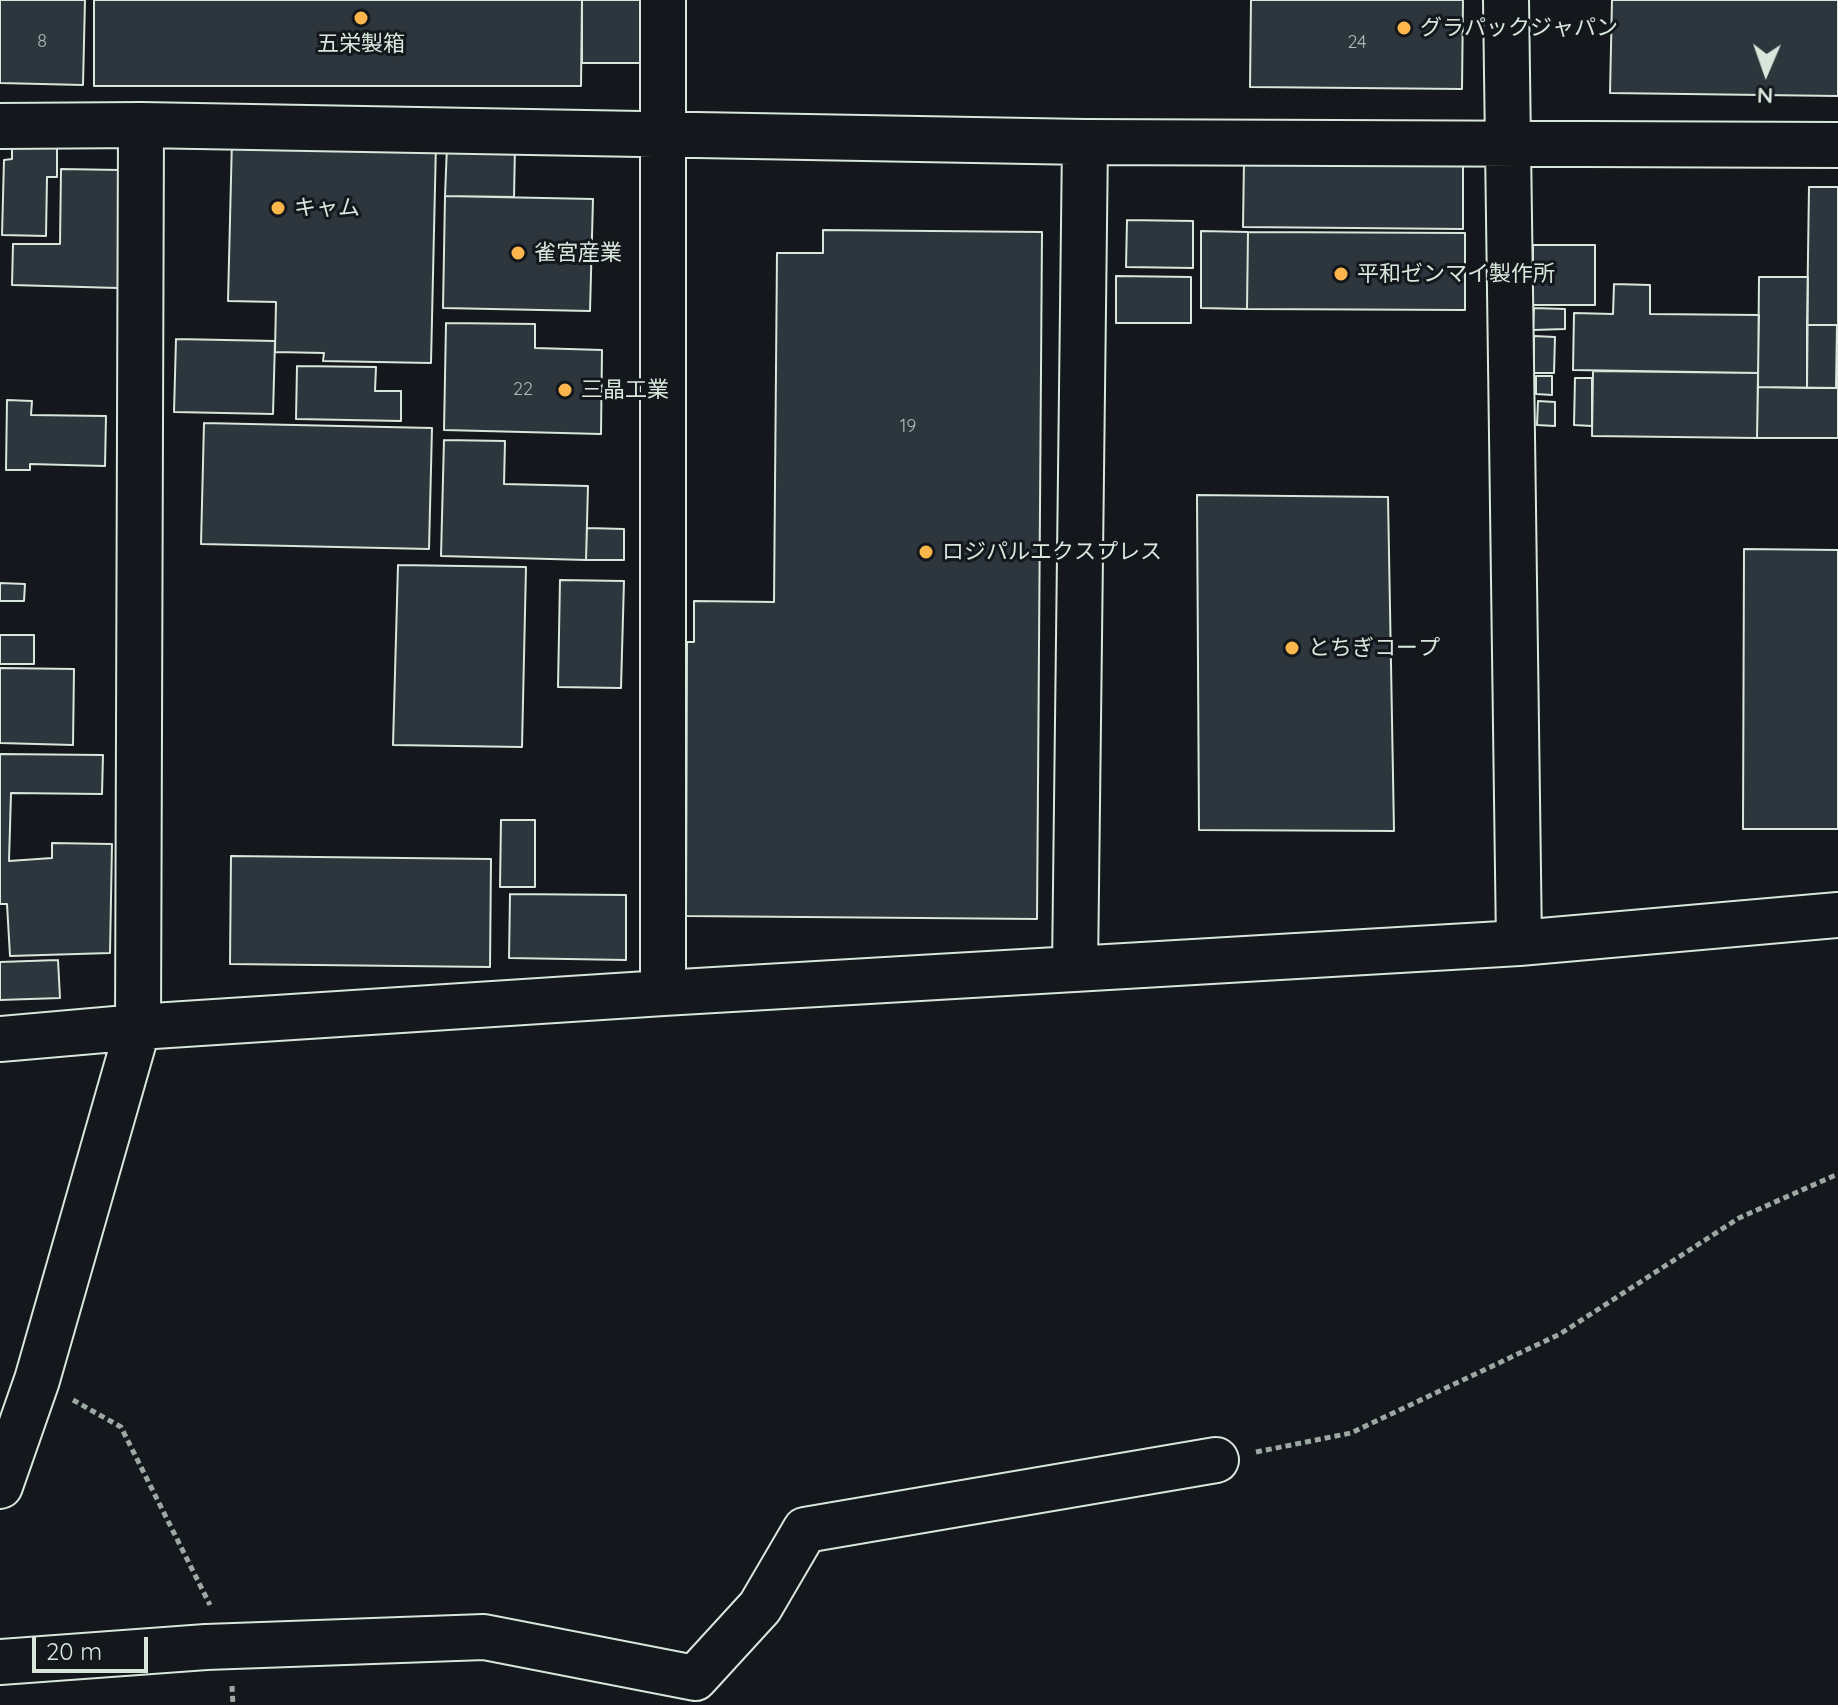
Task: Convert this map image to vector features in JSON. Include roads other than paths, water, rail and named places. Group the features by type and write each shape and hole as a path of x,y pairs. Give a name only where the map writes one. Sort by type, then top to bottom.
{"street":[{"path":"663,0 663,993"},
{"path":"1506,0 1519,943"},
{"path":"0,1486 37,1380 138,1027 141,125"},
{"path":"0,126 141,125 1085,142 1838,145"},
{"path":"1075,969 1085,142"},
{"path":"0,1039 138,1027 663,993 1519,943 1838,915"},
{"path":"0,1662 230,1646 484,1637 695,1678 760,1607 805,1530 1216,1460"}],"place":[{"name":"五栄製箱","path":"361,18"},
{"name":"グラパックジャパン","path":"1404,28"},
{"name":"キャム","path":"278,208"},
{"name":"雀宮産業","path":"518,253"},
{"name":"平和ゼンマイ製作所","path":"1341,274"},
{"name":"三晶工業","path":"565,390"},
{"name":"ロジパルエクスプレス","path":"926,552"},
{"name":"とちぎコープ","path":"1292,648"}]}
